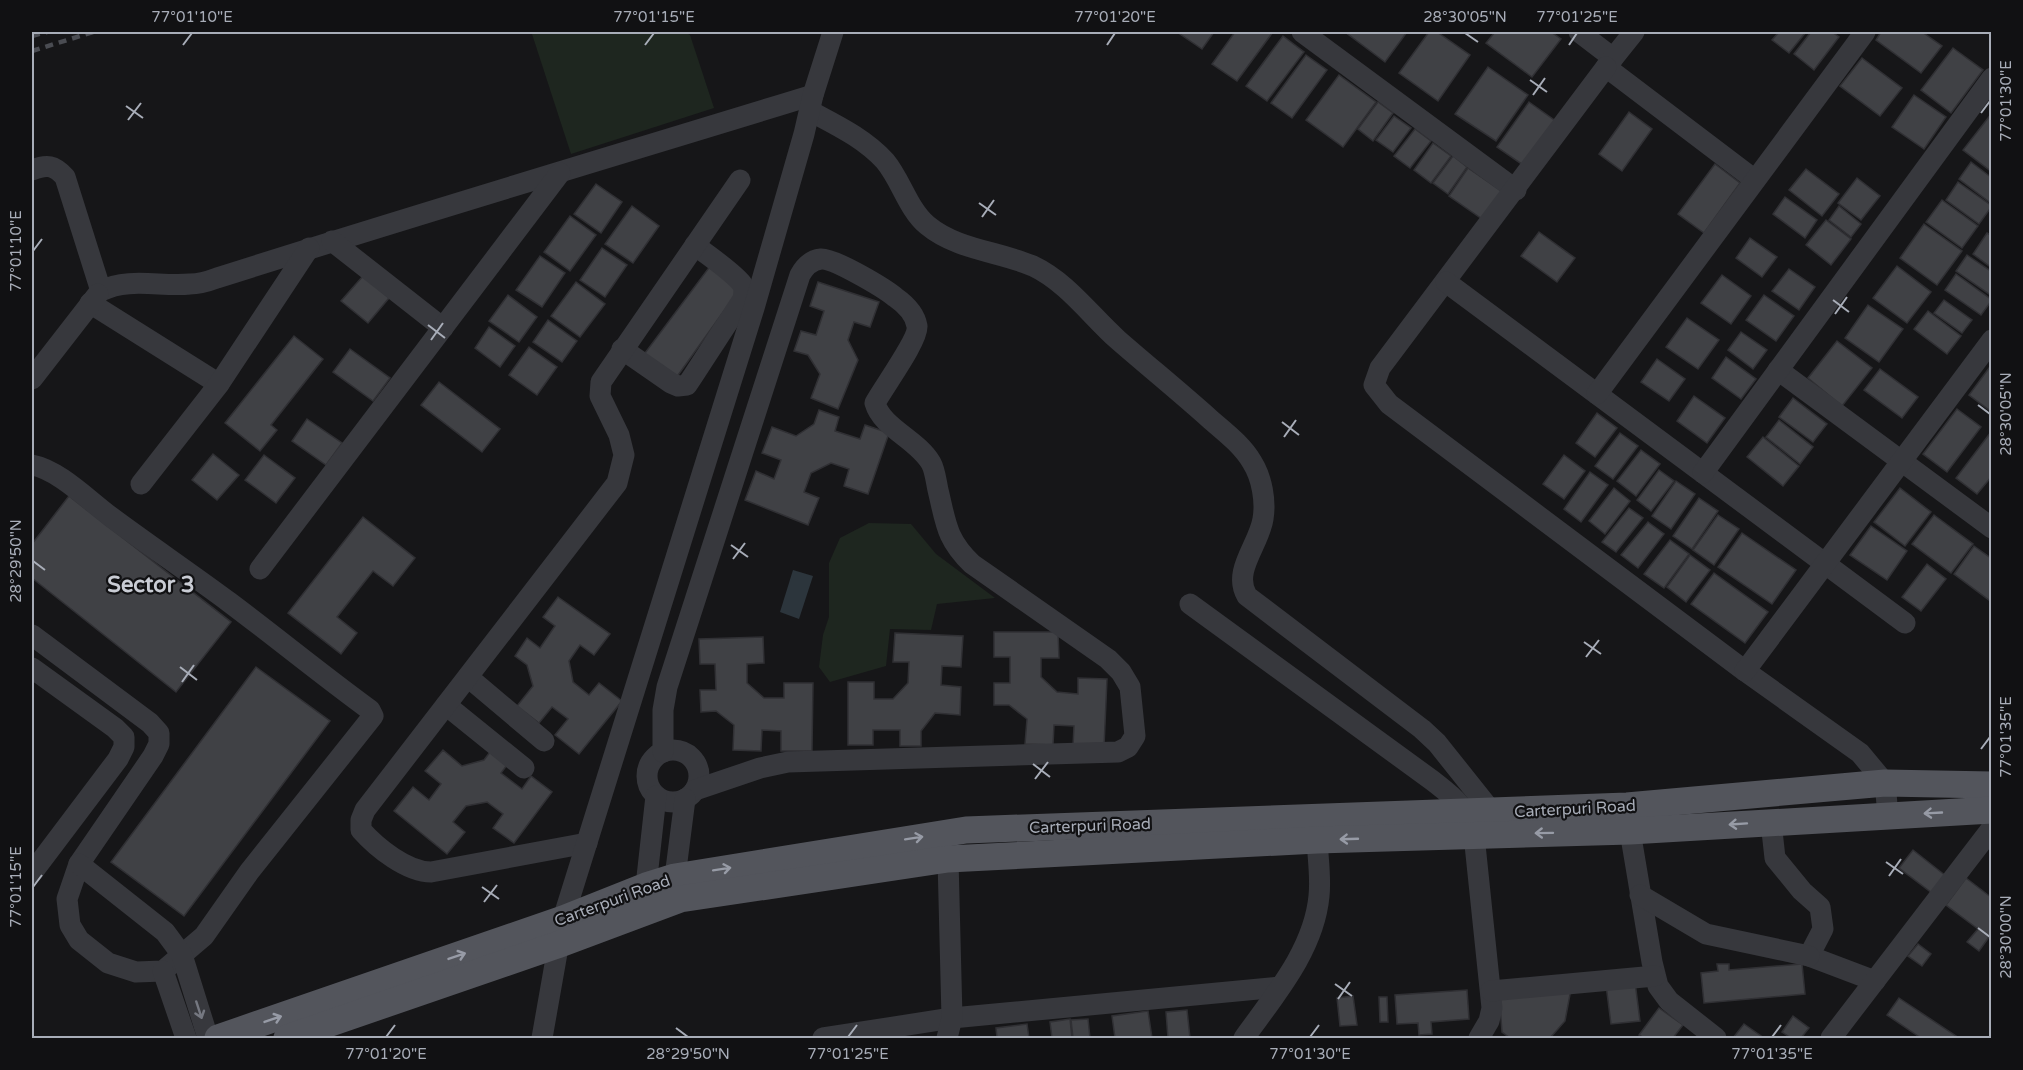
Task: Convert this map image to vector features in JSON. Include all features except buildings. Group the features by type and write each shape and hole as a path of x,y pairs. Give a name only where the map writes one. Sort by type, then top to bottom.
{"main road":[{"name":"Carterpuri Road","path":"677,888 948,859 1317,840 1478,820 1885,783 1992,785"},
{"name":"Carterpuri Road","path":"287,1038 677,888 966,830 1478,820 1630,831 1992,810"},
{"name":"Carterpuri Road","path":"218,1038 560,932"}],"street":[{"path":"542,1038 560,932 751,319 833,32"},
{"path":"1302,32 1516,190"},
{"path":"1579,32 1610,63 1755,180"},
{"path":"1634,32 1380,368 1374,385 1389,404 1860,753 1885,783 1888,815"},
{"path":"1597,394 1865,32"},
{"path":"1703,473 1992,78"},
{"path":"32,380 96,297 112,285 191,285 560,173 811,103"},
{"path":"811,103 866,142 886,162 926,224 947,238 1032,266 1053,278 1117,339 1182,393 1242,448 1254,464 1264,496 1263,521 1242,576 1241,586 1247,596 1422,729 1442,749 1478,820 1492,1008 1489,1021 1479,1038"},
{"path":"32,170 45,165 56,168 65,177 96,297 219,384"},
{"path":"260,569 560,173"},
{"path":"587,843 421,872 408,867 369,839 362,830 362,820 365,810 617,483 624,455 620,435 600,396 601,382 740,180"},
{"path":"333,241 443,328"},
{"path":"622,349 671,384 687,385 743,299 744,291 742,285 734,277 695,245"},
{"path":"141,484 219,384 309,248"},
{"path":"663,752 663,710 667,687 800,275 806,265 821,260 835,261 895,296 912,313 918,328 913,341 875,403 878,414 923,450 933,465 949,535 959,552 972,564 1108,659 1121,672 1130,687 1135,736 1128,747 1118,752 788,762 760,768 690,794 670,802 656,796 648,784 648,769 656,756 663,752 679,751 692,759 699,774 690,794 677,888"},
{"path":"1446,282 1905,623"},
{"path":"1745,670 1992,340"},
{"path":"1778,370 1992,528"},
{"path":"32,465 40,466 66,483 229,602 370,710 373,716 249,872 204,936 163,971 136,972 108,963 79,940 70,925 67,899 79,864 153,756 159,744 159,733 150,723 32,635"},
{"path":"1190,604 1433,781 1478,820"},
{"path":"32,668 116,728 124,737 124,747 118,759 32,873"},
{"path":"468,677 544,741"},
{"path":"446,705 524,768"},
{"path":"650,897 656,796"},
{"path":"1771,822 1775,858 1802,891 1820,907 1823,929 1809,956"},
{"path":"1831,1038 1992,828"},
{"path":"1630,831 1658,986 1669,1001 1716,1038"},
{"path":"1244,1038 1305,947 1316,918 1320,894 1317,840"},
{"path":"947,1038 952,1018 948,859"},
{"path":"79,864 165,932 182,955 208,1038"},
{"path":"1640,895 1706,934 1809,956 1875,981"},
{"path":"163,971 186,1038"},
{"path":"1491,991 1655,975"},
{"path":"823,1038 952,1018 1280,987"}],"shaded area":[{"path":"538,32 684,32 690,35 714,108 571,154 532,34"},
{"path":"869,523 911,524 936,554 995,598 937,604 931,630 890,629 886,666 830,682 819,667 823,635 829,617 829,563 840,538"},
{"path":"793,570 813,576 799,619 780,612"}],"railway":[{"path":"32,36 47,32"},
{"path":"32,51 93,32"}],"district":[{"name":"Sector 3","path":"151,584"}]}
